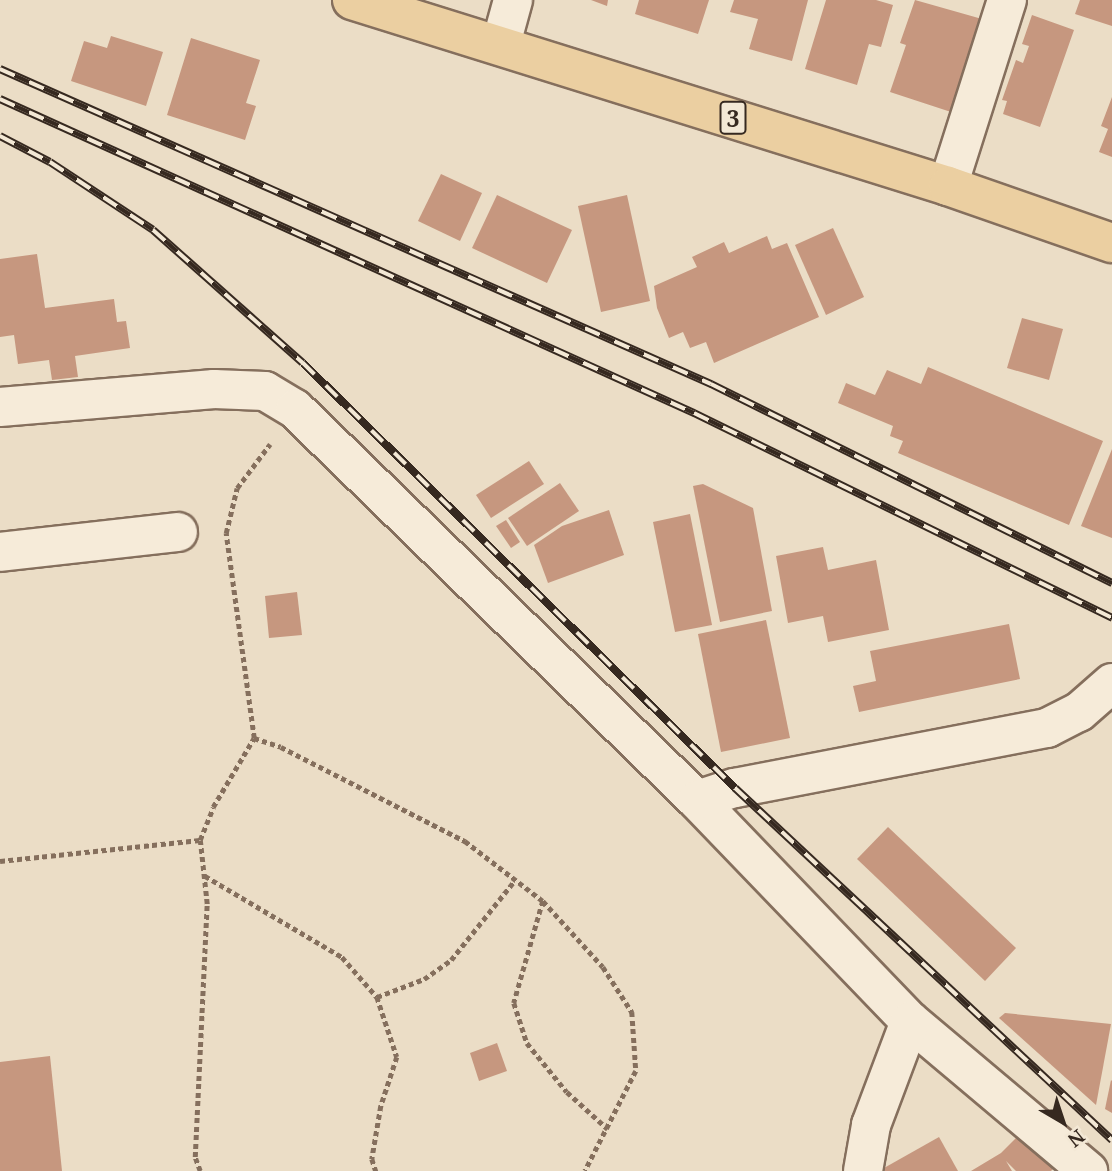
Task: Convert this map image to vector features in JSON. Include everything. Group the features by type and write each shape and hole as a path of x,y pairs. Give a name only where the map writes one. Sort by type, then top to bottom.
{"main road":[{"name":"3","path":"352,0 501,44 1107,235"}],"street":[{"path":"501,44 513,0"},
{"path":"948,186 1007,0"},
{"path":"0,407 214,388 265,391 296,409 697,800 910,1021 1088,1171"},
{"path":"0,552 178,532"},
{"path":"697,800 735,788 1047,728 1079,712 1112,683"},
{"path":"863,1171 871,1125 910,1021"}],"path":[{"path":"200,1171 195,1157 207,904 200,841 213,807 254,738 226,533 237,488 296,409"},
{"path":"254,738 281,747 465,841 543,901 603,967 632,1012 636,1071 585,1171"},
{"path":"0,862 200,841"},
{"path":"205,875 342,957 377,997 397,1057 381,1106 372,1159 376,1171"},
{"path":"377,997 424,979 451,960 515,880"},
{"path":"543,901 514,1003 527,1043 567,1093 608,1129"}],"building":[{"path":"591,0 608,0 607,6"},
{"path":"639,0 709,0 698,34 635,14"},
{"path":"734,0 808,0 792,61 749,49 758,19 730,12"},
{"path":"826,0 876,0 893,5 881,47 869,44 857,85 805,69"},
{"path":"915,0 982,19 951,112 890,92 906,45 900,43"},
{"path":"1080,0 1112,0 1112,26 1075,14"},
{"path":"1032,15 1074,30 1040,127 1003,114 1007,101 1002,100 1016,60 1023,63 1029,46 1022,44"},
{"path":"111,36 163,52 146,106 71,81 84,41 107,48"},
{"path":"191,38 260,60 246,103 256,106 245,140 167,115"},
{"path":"1112,97 1112,157 1099,152 1108,129 1101,126"},
{"path":"441,174 482,193 460,241 418,221"},
{"path":"497,195 572,230 547,283 472,248"},
{"path":"627,195 650,301 601,312 578,206"},
{"path":"833,228 864,297 826,315 795,245"},
{"path":"767,236 772,249 787,243 819,317 714,363 706,342 690,348 683,332 669,338 657,308 654,286 697,267 692,257 724,242 729,253"},
{"path":"37,254 45,308 114,299 117,322 126,321 130,348 75,356 78,377 52,380 49,360 18,364 14,335 0,337 0,259"},
{"path":"1022,318 1063,329 1049,380 1007,368"},
{"path":"928,367 1103,441 1069,525 898,453 903,441 890,436 893,426 838,403 846,383 875,395 887,370 921,384"},
{"path":"1112,449 1112,538 1081,526"},
{"path":"529,461 544,484 491,518 476,495"},
{"path":"560,483 579,511 527,546 508,518"},
{"path":"703,484 753,508 772,611 720,622 693,486"},
{"path":"609,510 624,555 548,583 534,545 562,526"},
{"path":"690,514 712,625 675,632 653,522"},
{"path":"506,520 520,542 511,548 496,526"},
{"path":"823,547 828,570 876,560 889,630 828,642 823,616 788,623 776,556"},
{"path":"297,592 302,635 269,638 265,596"},
{"path":"766,620 790,738 721,752 698,634"},
{"path":"1009,624 1020,679 859,712 853,686 876,681 870,651"},
{"path":"888,827 1016,948 985,981 857,859"},
{"path":"1005,1013 1111,1024 1096,1105 999,1018"},
{"path":"497,1043 507,1071 479,1081 470,1053"},
{"path":"50,1056 62,1171 0,1171 0,1062"},
{"path":"1112,1081 1112,1113 1105,1109"},
{"path":"1020,1134 1055,1167 1051,1171 1016,1171 1006,1161 1012,1171 971,1171 1001,1153"},
{"path":"939,1137 958,1171 885,1171 884,1168"}],"railway":[{"path":"0,69 711,384 1112,583"},
{"path":"0,99 694,413 1112,618"},
{"path":"0,136 50,162 153,230 303,363 735,788 1112,1140"}]}
